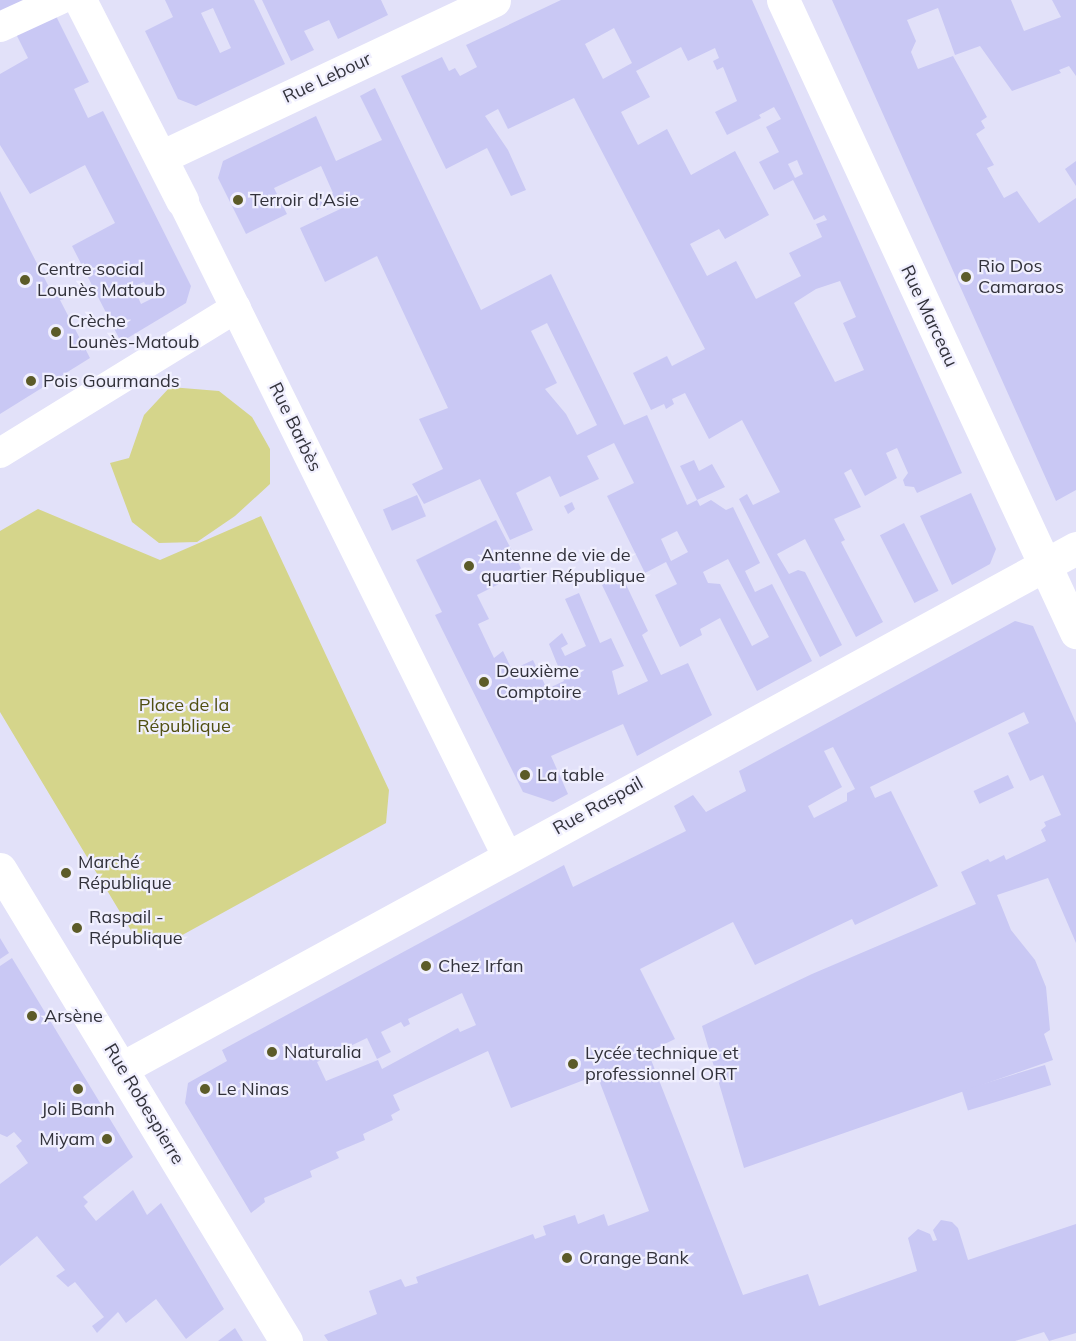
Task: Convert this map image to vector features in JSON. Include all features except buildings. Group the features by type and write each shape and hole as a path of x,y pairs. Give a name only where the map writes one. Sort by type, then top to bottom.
{"street":[{"path":"0,27 59,0"},
{"name":"Rue Barbès","path":"80,0 161,157 507,856"},
{"name":"Rue Lebour","path":"161,157 494,0"},
{"name":"Rue Marceau","path":"783,0 1076,632"},
{"path":"0,453 236,308"},
{"name":"Rue Raspail","path":"122,1068 507,856 1076,548"},
{"name":"Rue Robespierre","path":"0,869 286,1341"}],"green space":[{"path":"170,387 219,391 252,417 270,449 270,484 235,516 197,542 159,543 132,522 110,463 129,458 144,415"},
{"name":"Place de la République","path":"38,509 160,560 261,516 389,790 386,823 166,944 153,946 142,942 132,932 0,712 0,531"}],"place":[{"name":"Terroir d'Asie","path":"238,200"},
{"name":"Rio Dos Camaraos","path":"966,277"},
{"name":"Centre social Lounès Matoub","path":"25,280"},
{"name":"Crèche Lounès-Matoub","path":"56,332"},
{"name":"Pois Gourmands","path":"31,381"},
{"name":"Antenne de vie de quartier République","path":"469,566"},
{"name":"Deuxième Comptoire","path":"484,682"},
{"name":"La table","path":"525,775"},
{"name":"Marché République","path":"66,873"},
{"name":"Raspail - République","path":"77,928"},
{"name":"Chez Irfan","path":"426,966"},
{"name":"Arsène","path":"32,1016"},
{"name":"Naturalia","path":"272,1052"},
{"name":"Lycée technique et professionnel ORT","path":"573,1064"},
{"name":"Joli Banh","path":"78,1089"},
{"name":"Le Ninas","path":"205,1089"},
{"name":"Miyam","path":"107,1139"},
{"name":"Orange Bank","path":"567,1258"}]}
